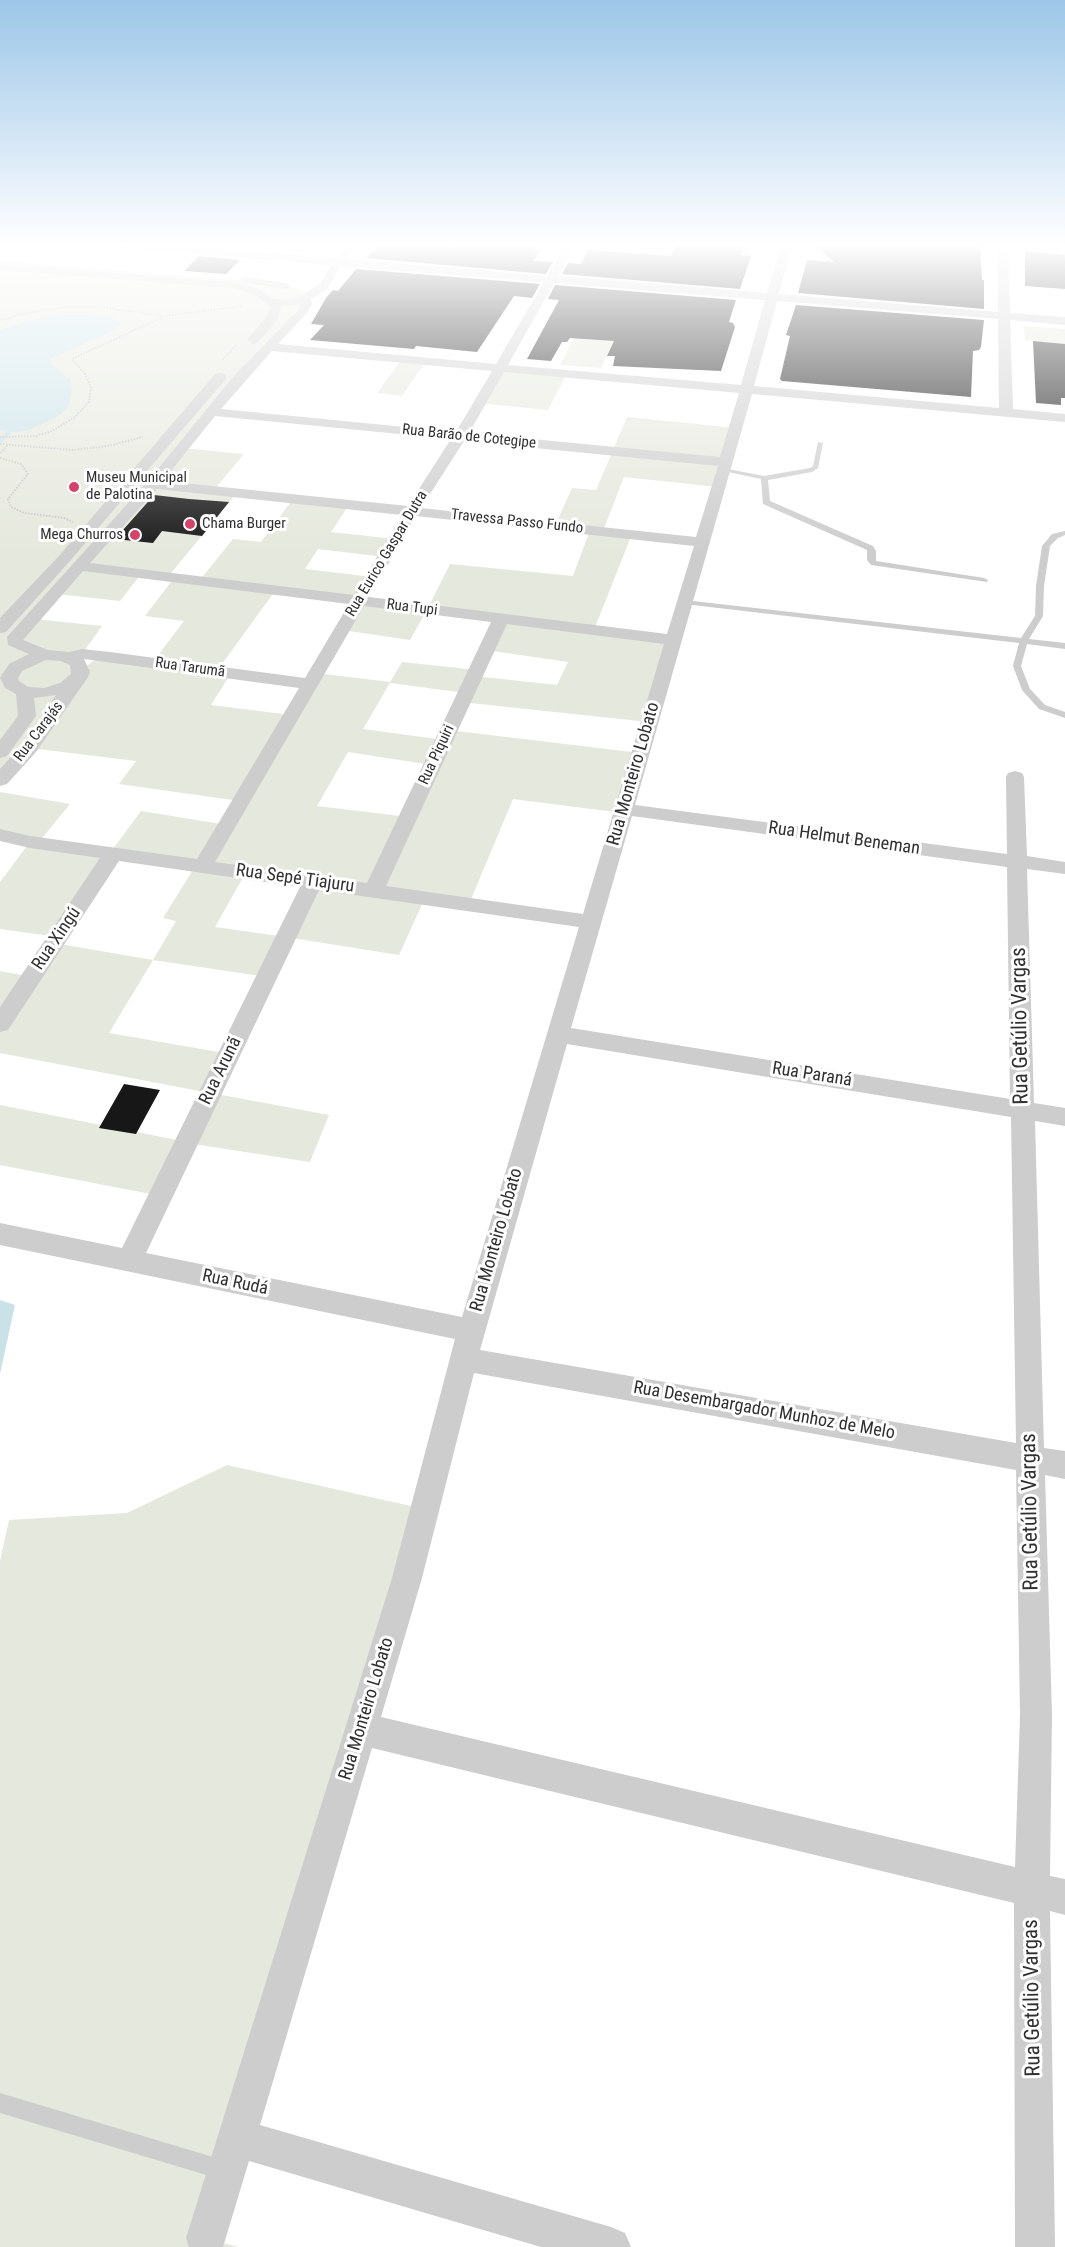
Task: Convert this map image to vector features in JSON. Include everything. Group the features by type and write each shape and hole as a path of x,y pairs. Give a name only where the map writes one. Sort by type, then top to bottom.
{"street":[{"path":"45,655 14,641 15,637 57,594 78,566 153,484 266,348"},
{"path":"277,348 1065,418"},
{"name":"Rua Eurico Gaspar Dutra","path":"203,866 511,348"},
{"name":"Rua Monteiro Lobato","path":"211,2242 232,2155 406,1578 467,1345 758,348"},
{"path":"1005,348 1006,412"},
{"path":"0,628 64,559 224,366"},
{"name":"Rua Barão de Cotegipe","path":"212,412 460,436 724,466"},
{"name":"Travessa Passo Fundo","path":"153,484 702,542"},
{"name":"Rua Tupi","path":"78,566 674,640"},
{"name":"Rua Piquiri","path":"374,890 501,619"},
{"name":"Rua Tarumã","path":"45,655 70,657 82,654 110,657 310,684"},
{"path":"45,655 21,664 5,675 11,684 24,692 56,691 77,677 77,662 70,657"},
{"name":"Rua Carajás","path":"0,780 30,748 77,677 93,661 110,657"},
{"path":"0,752 27,716 24,692"},
{"name":"Rua Getúlio Vargas","path":"1015,777 1036,1715 1032,1889 1035,2247"},
{"name":"Rua Helmut Beneman","path":"624,809 1065,868"},
{"name":"Rua Sepé Tiajuru","path":"0,836 591,922"},
{"name":"Rua Xingú","path":"0,1024 114,854"},
{"name":"Rua Arunã","path":"129,1261 313,882"},
{"name":"Rua Paraná","path":"558,1034 1065,1117"},
{"name":"Rua Rudá","path":"0,1234 129,1261 467,1345"},
{"name":"Rua Desembargador Munhoz de Melo","path":"467,1345 1065,1465"},
{"path":"361,1729 1065,1897"},
{"path":"232,2155 542,2237 611,2247"}],"lane":[{"path":"724,466 764,478 812,470 816,467 820,443"},
{"path":"764,478 766,502 870,548 871,560 874,563 984,580"},
{"path":"1065,532 1054,536 1047,546 1040,586 1039,616 1024,641 1017,666 1026,690 1042,707 1065,714"},
{"path":"684,602 1065,646"},
{"path":"0,2103 232,2155"}],"path":[{"path":"0,437 13,438 44,433 75,417 89,402 91,387 85,374 72,360 100,348"},
{"path":"224,366 240,348"},
{"path":"0,444 52,449 92,449 145,436"},
{"path":"0,453 8,445"},
{"path":"0,459 21,464 28,474 8,499 11,507 24,513 64,518"}],"shaded area":[{"path":"0,348 266,348 183,448 244,454 214,490 237,493 167,578 141,574 120,601 57,594 34,619 102,626 82,654 81,671 93,661 110,657 153,662 184,621 145,616 174,578 199,581 233,539 261,542 293,499 349,505 331,532 395,539 385,557 318,549 305,569 373,577 359,601 427,610 450,564 573,576 590,530 555,526 572,488 596,490 627,417 736,428 718,487 624,477 603,531 632,534 594,630 674,640 649,722 461,702 466,693 390,683 363,729 444,740 448,730 640,753 623,813 513,799 469,904 425,898 399,955 286,937 267,977 153,960 176,921 163,918 196,865 114,854 58,937 0,929 0,882 30,842 0,837 0,792 70,804 39,842 110,853 141,811 227,825 240,801 119,784 136,761 30,748 0,780","holes":["275,591 359,602 342,630 410,640 427,610 500,619 486,650 568,662 557,685 474,676 477,670 402,662 390,682 316,673 291,715 211,705 231,673 217,671","348,752 432,765 408,817 317,806","246,872 313,882 286,937 215,927"]},
{"path":"569,348 611,348 601,368 560,365"},
{"path":"402,359 426,361 402,396 377,393"},
{"path":"499,367 567,373 548,410 479,403"},
{"path":"54,943 153,960 109,1033 230,1054 211,1093 329,1115 310,1162 187,1143 161,1196 0,1165 0,1105 187,1142 210,1093 0,1053 0,971 31,977"},
{"path":"227,1465 424,1509 206,2238 238,2247 0,2247 0,1561 9,1520 127,1513"}],"water":[{"path":"0,348 75,348 50,359 51,364 70,380 72,386 70,402 66,409 57,417 29,430 17,432 0,430"},
{"path":"0,1300 15,1305 0,1374"}],"building":[{"path":"435,348 480,348 477,352"},
{"path":"533,348 559,348 551,361 527,359"},
{"path":"611,348 728,348 721,371 613,366 615,356 607,356"},
{"path":"787,348 980,348 973,351 971,397 782,381 780,379"},
{"path":"1033,348 1065,348 1065,398 1061,398 1061,405 1036,403"},
{"path":"154,495 229,502 202,536 162,531 153,543 115,539"},
{"path":"124,1084 160,1090 136,1134 99,1128"}],"waterway":[{"path":"0,442 12,428"}],"place":[{"name":"Museu Municipal de Palotina","path":"74,487"},
{"name":"Chama Burger","path":"190,524"},
{"name":"Mega Churros","path":"135,535"}]}
